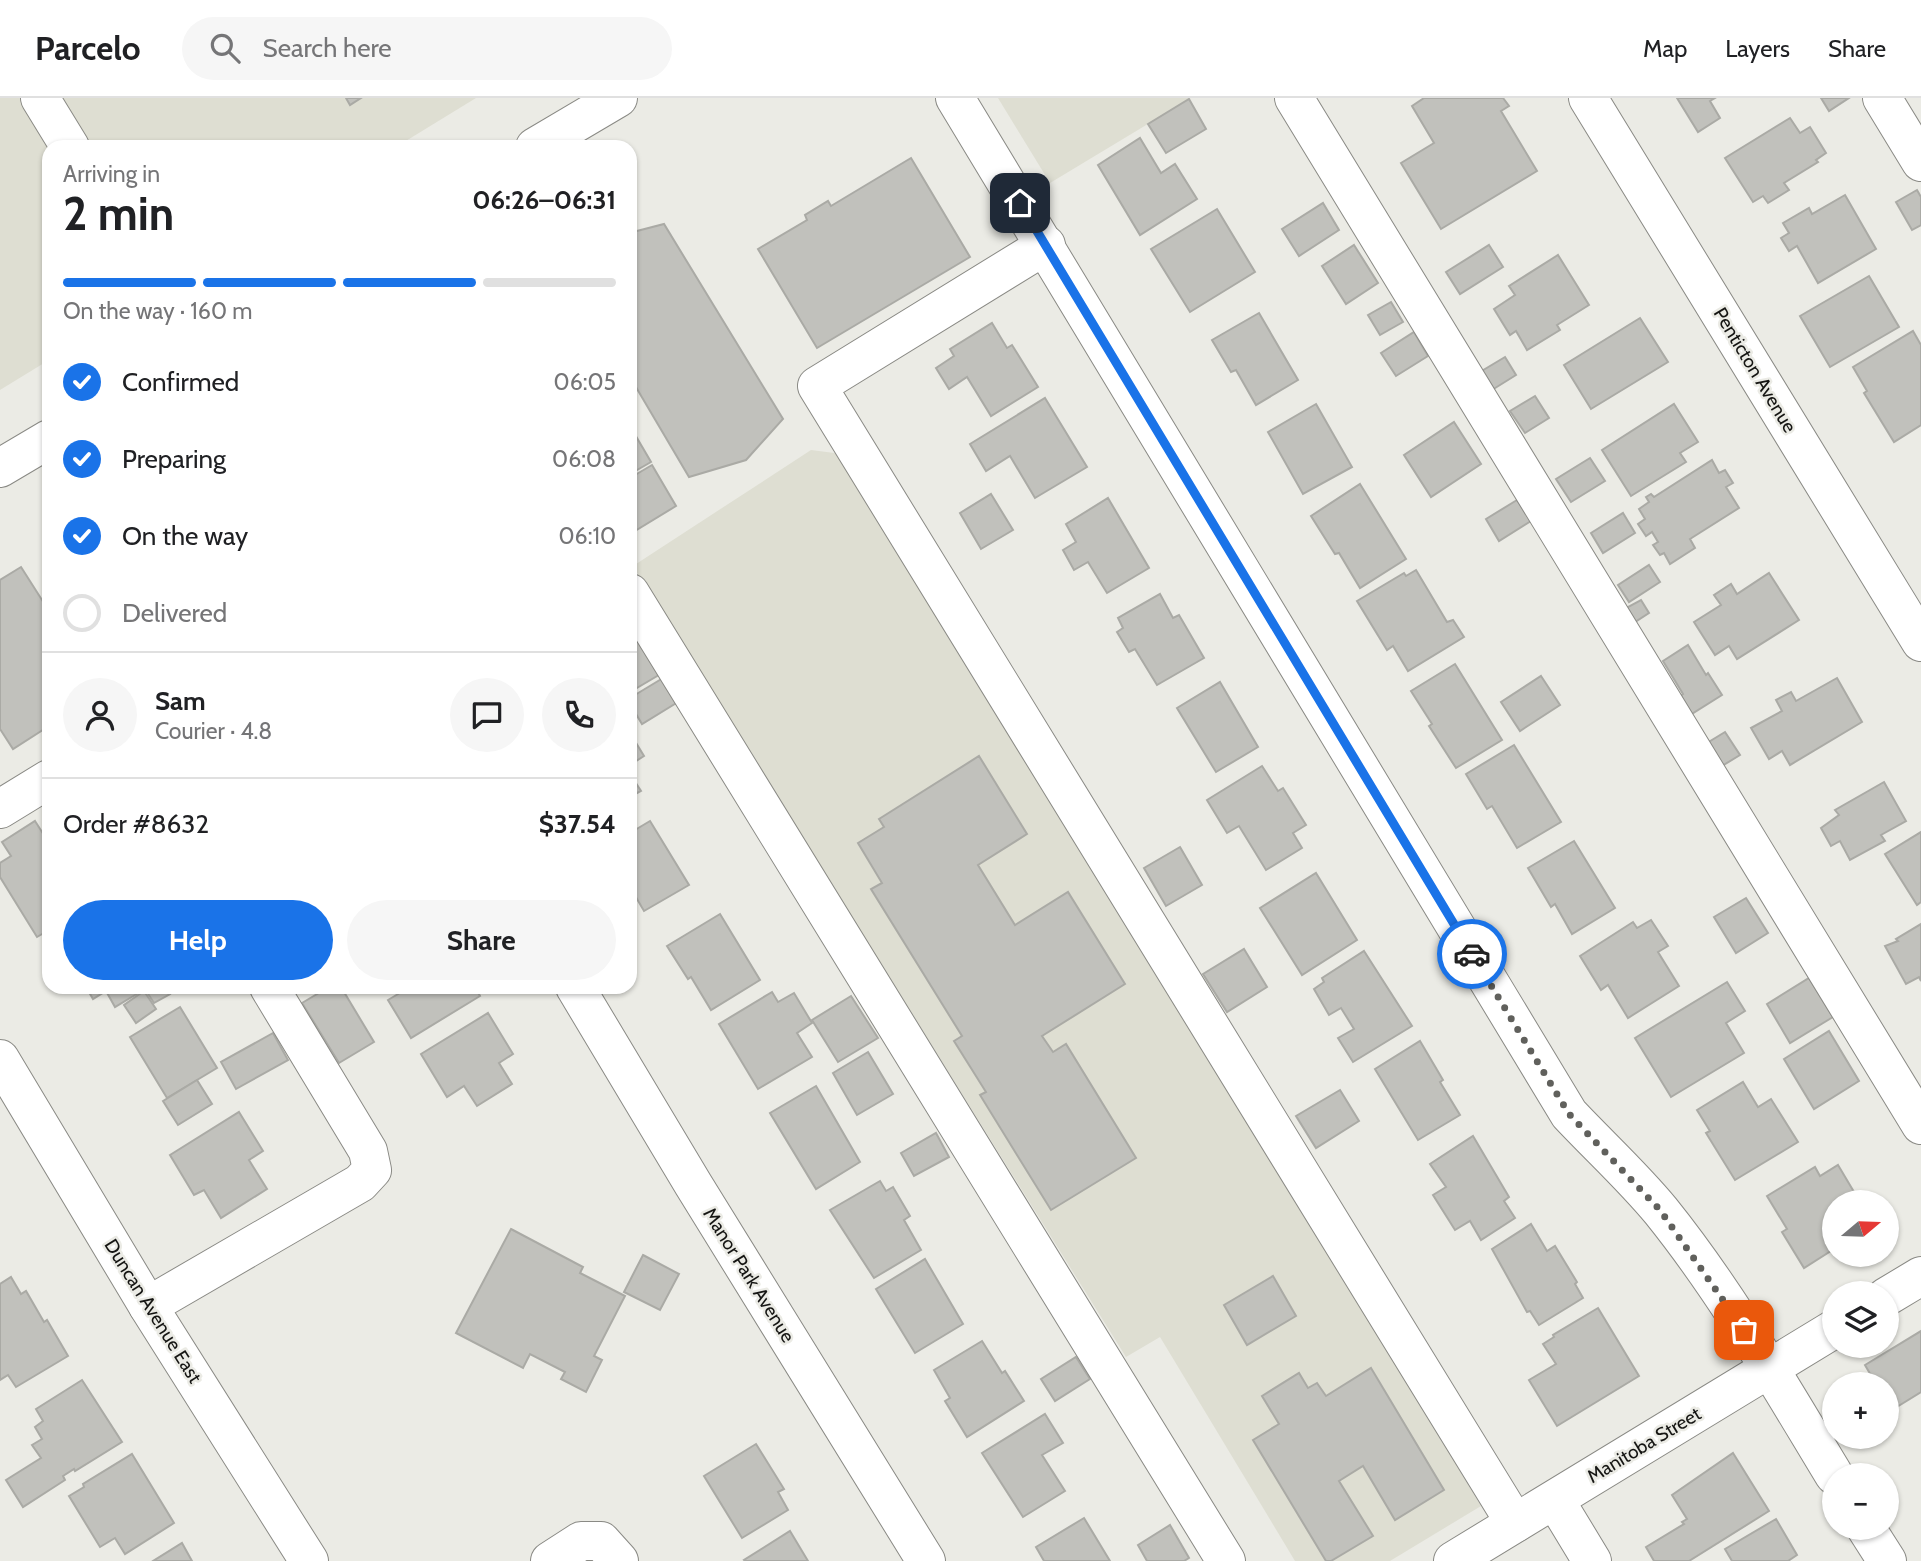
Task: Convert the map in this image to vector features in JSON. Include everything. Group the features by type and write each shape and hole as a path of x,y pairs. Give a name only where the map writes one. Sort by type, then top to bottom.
{"street":[{"path":"40,98 66,140"},
{"path":"547,140 618,98"},
{"path":"956,98 1569,1114 1660,1210 1769,1368 1827,1463"},
{"path":"1294,98 1921,1125"},
{"name":"Penticton Avenue","path":"1588,98 1921,642"},
{"path":"1882,98 1921,162"},
{"path":"1046,245 817,386 1515,1523"},
{"path":"0,468 42,443"},
{"path":"637,604 1226,1561"},
{"path":"0,809 42,783"},
{"path":"148,1306 359,1183 372,1170 368,1151 273,994"},
{"name":"Manor Park Avenue","path":"579,994 926,1561"},
{"name":"Duncan Avenue East","path":"0,1059 148,1306 309,1561"},
{"path":"1899,1289 1921,1276"},
{"name":"Manitoba Street","path":"1453,1561 1822,1336"},
{"path":"1555,1500 1592,1561"},
{"path":"1873,1540 1886,1561"},
{"path":"550,1561 581,1541 601,1541 619,1561"}],"shaded area":[{"path":"0,98 476,98 407,140 42,140 42,364 0,390"},
{"path":"998,98 1191,98 1050,183"},
{"path":"811,450 842,454 1322,1240 1481,1506 1390,1561 1295,1561 1160,1337 1126,1357 637,572 637,563"}],"building":[{"path":"346,98 361,98 350,105"},
{"path":"1424,98 1503,98 1509,106 1501,111 1537,171 1441,229 1401,163 1434,143 1412,106"},
{"path":"1677,98 1715,98 1710,101 1720,118 1698,132"},
{"path":"1821,98 1849,98 1829,111"},
{"path":"1189,99 1206,129 1166,153 1148,124"},
{"path":"1790,118 1800,133 1810,127 1826,153 1816,160 1818,162 1784,183 1789,190 1768,203 1763,196 1753,202 1725,158"},
{"path":"1140,138 1161,173 1175,164 1197,199 1140,235 1098,165"},
{"path":"911,158 970,257 817,348 758,249 807,220 805,215 828,201 831,206"},
{"path":"1917,190 1921,197 1921,225 1912,230 1896,202"},
{"path":"1845,195 1876,249 1818,283 1797,246 1789,251 1781,238 1789,233 1783,223 1809,208 1812,214"},
{"path":"1323,203 1339,230 1299,256 1282,229"},
{"path":"1217,209 1255,272 1190,312 1151,249"},
{"path":"664,224 783,419 746,460 689,477 637,389 637,231"},
{"path":"1354,245 1378,283 1346,304 1322,266"},
{"path":"1489,245 1503,267 1460,294 1446,272"},
{"path":"1558,255 1589,305 1557,325 1560,330 1527,350 1516,331 1510,335 1494,309 1515,295 1509,286"},
{"path":"1869,276 1899,327 1830,367 1800,316"},
{"path":"1391,302 1403,322 1380,335 1368,315"},
{"path":"1259,313 1298,380 1256,405 1236,370 1231,372 1212,340"},
{"path":"1640,318 1668,362 1591,409 1564,365"},
{"path":"992,323 1007,348 1012,345 1038,387 991,416 967,377 949,389 936,368 954,356 950,349"},
{"path":"1913,331 1921,345 1921,425 1894,442 1864,393 1867,391 1853,367"},
{"path":"1414,332 1428,356 1396,376 1381,353"},
{"path":"1505,357 1516,375 1492,390 1480,372"},
{"path":"1535,396 1549,418 1525,433 1510,411"},
{"path":"1045,398 1087,467 1035,498 1010,456 986,471 970,444"},
{"path":"1316,404 1352,467 1303,494 1268,432"},
{"path":"1674,404 1698,442 1680,453 1686,462 1631,496 1602,450"},
{"path":"1454,422 1481,464 1431,497 1404,455"},
{"path":"637,438 651,462 637,470"},
{"path":"1590,458 1605,481 1571,502 1556,479"},
{"path":"1712,460 1719,473 1725,470 1733,483 1726,487 1739,508 1690,539 1695,548 1670,564 1664,553 1660,555 1653,545 1658,542 1652,532 1646,536 1638,524 1645,519 1639,509 1649,502 1646,497 1651,494 1654,497"},
{"path":"652,465 676,506 637,530 637,474"},
{"path":"1360,484 1406,559 1360,588 1339,553 1335,554 1311,516"},
{"path":"991,494 1013,530 981,549 960,513"},
{"path":"1108,498 1149,568 1107,593 1088,562 1074,570 1063,550 1076,542 1066,524"},
{"path":"1517,500 1531,521 1499,541 1486,519"},
{"path":"1623,513 1635,533 1603,553 1591,533"},
{"path":"1649,565 1660,582 1629,602 1618,585"},
{"path":"21,567 42,600 42,730 13,749 0,729 0,580"},
{"path":"1416,570 1447,622 1453,620 1464,637 1408,671 1393,646 1387,650 1357,601 1404,573 1406,576"},
{"path":"1769,573 1799,620 1737,659 1729,646 1715,655 1694,622 1721,605 1714,595 1731,584 1737,594"},
{"path":"1160,594 1173,618 1179,615 1204,658 1157,685 1135,649 1129,652 1117,632 1123,628 1118,618"},
{"path":"1641,600 1649,613 1635,622 1626,608"},
{"path":"642,636 664,672 637,688 637,639"},
{"path":"1688,645 1722,695 1690,715 1679,697 1683,694 1663,661"},
{"path":"1455,664 1502,740 1456,768 1429,726 1432,724 1411,691"},
{"path":"1541,676 1560,705 1520,731 1501,702"},
{"path":"663,678 678,702 642,724 637,716 637,694"},
{"path":"1837,678 1862,722 1790,765 1782,751 1769,759 1751,728 1782,711 1776,700 1791,692 1796,701"},
{"path":"1220,682 1258,747 1216,772 1177,708"},
{"path":"1725,732 1740,755 1722,766 1707,743"},
{"path":"637,744 644,756 637,760"},
{"path":"1514,745 1561,822 1517,848 1492,806 1487,809 1466,774"},
{"path":"979,756 1027,834 978,865 1015,925 1068,892 1125,984 1042,1036 1053,1052 1066,1044 1136,1158 1051,1210 980,1095 986,1092 954,1041 962,1036 871,889 882,883 858,843 884,827 879,819"},
{"path":"1262,766 1278,791 1283,788 1306,825 1293,833 1302,848 1266,870 1239,826 1227,833 1207,800"},
{"path":"1884,782 1906,821 1881,835 1885,841 1850,860 1840,841 1831,846 1821,828 1839,815 1835,810"},
{"path":"35,821 42,832 42,934 37,937 0,877 0,863 11,856 2,842"},
{"path":"650,821 689,885 644,911 637,899 637,829"},
{"path":"1921,832 1921,902 1917,905 1885,854"},
{"path":"1574,841 1615,908 1572,934 1555,904 1551,907 1528,868"},
{"path":"1180,847 1202,885 1166,906 1144,868"},
{"path":"1316,873 1357,940 1302,975 1260,908"},
{"path":"1746,898 1768,933 1736,953 1714,917"},
{"path":"720,914 760,980 711,1010 691,977 688,979 667,946"},
{"path":"1651,920 1668,946 1658,952 1679,986 1628,1018 1608,985 1601,990 1580,956 1633,922 1637,928"},
{"path":"1921,924 1921,981 1919,977 1906,984 1885,946 1898,941 1896,939"},
{"path":"1244,949 1267,987 1227,1012 1203,974"},
{"path":"1364,951 1412,1026 1353,1062 1338,1038 1354,1029 1341,1008 1329,1015 1314,989 1324,982 1322,978"},
{"path":"1809,978 1833,1017 1790,1043 1767,1004"},
{"path":"1727,982 1745,1011 1726,1023 1744,1053 1671,1097 1635,1038"},
{"path":"772,992 778,1002 794,993 812,1023 797,1033 812,1057 758,1089 719,1024"},
{"path":"108,994 137,994 115,1007"},
{"path":"140,994 146,994 156,1009 136,1023 124,1005"},
{"path":"148,994 170,994 154,1003"},
{"path":"317,994 345,994 374,1042 339,1063 302,1003"},
{"path":"398,994 480,996 411,1038 388,1000"},
{"path":"851,996 878,1038 838,1062 812,1020"},
{"path":"180,1007 217,1068 167,1098 130,1037"},
{"path":"488,1013 513,1054 499,1063 512,1084 477,1106 464,1086 447,1097 421,1054"},
{"path":"1829,1031 1859,1081 1814,1109 1784,1059"},
{"path":"273,1033 288,1060 236,1089 221,1062"},
{"path":"1420,1041 1460,1115 1418,1140 1375,1069"},
{"path":"868,1052 893,1094 857,1115 833,1073"},
{"path":"197,1080 212,1104 178,1125 163,1101"},
{"path":"1743,1082 1758,1107 1771,1099 1798,1142 1735,1180 1706,1133 1710,1131 1697,1110"},
{"path":"816,1086 860,1162 816,1189 770,1113"},
{"path":"1340,1090 1359,1121 1316,1148 1296,1116"},
{"path":"239,1112 263,1151 249,1160 267,1189 221,1218 204,1190 194,1195 170,1155"},
{"path":"936,1133 949,1157 914,1176 901,1153"},
{"path":"1473,1136 1509,1197 1504,1201 1515,1218 1481,1240 1470,1221 1455,1230 1433,1195 1446,1187 1430,1164"},
{"path":"1838,1165 1853,1190 1822,1190 1822,1257 1804,1268 1782,1232 1787,1229 1767,1196 1815,1167 1820,1176"},
{"path":"880,1181 886,1191 893,1187 910,1216 904,1220 921,1250 874,1278 830,1210"},
{"path":"1531,1224 1547,1251 1555,1246 1577,1282 1575,1284 1583,1298 1539,1325 1530,1311 1527,1312 1492,1249"},
{"path":"511,1229 583,1267 580,1273 625,1296 594,1356 602,1360 586,1392 561,1379 565,1372 530,1354 523,1368 456,1333"},
{"path":"643,1255 679,1274 660,1310 624,1292"},
{"path":"925,1259 963,1324 915,1353 876,1289"},
{"path":"1273,1276 1296,1316 1247,1345 1224,1305"},
{"path":"11,1277 21,1294 26,1291 44,1322 47,1320 68,1356 16,1387 8,1375 0,1380 0,1284"},
{"path":"1598,1308 1639,1376 1557,1426 1529,1380 1556,1364 1543,1344"},
{"path":"1921,1331 1921,1392 1899,1406 1899,1372 1869,1372 1865,1365 1877,1358 1899,1358 1899,1344"},
{"path":"982,1341 1024,1401 967,1437 945,1401 950,1398 934,1370"},
{"path":"1076,1357 1090,1379 1055,1401 1041,1379"},
{"path":"1371,1368 1444,1490 1395,1520 1363,1466 1339,1481 1373,1536 1331,1561 1326,1561 1253,1440 1279,1424 1262,1396 1299,1373 1308,1388 1317,1383 1326,1396"},
{"path":"82,1380 122,1442 63,1476 65,1480 23,1507 6,1480 41,1458 32,1445 42,1439 35,1427 43,1421 36,1409"},
{"path":"1045,1414 1063,1443 1042,1455 1065,1491 1023,1517 982,1453"},
{"path":"756,1444 784,1489 778,1492 788,1510 742,1538 704,1476"},
{"path":"1733,1453 1769,1511 1689,1561 1654,1561 1646,1547 1684,1524 1682,1522 1687,1519 1672,1495"},
{"path":"132,1454 174,1523 125,1554 115,1538 100,1547 69,1496 84,1487 83,1484"},
{"path":"1084,1518 1110,1561 1044,1561 1036,1547"},
{"path":"1776,1519 1797,1555 1788,1561 1732,1561 1725,1549"},
{"path":"1170,1525 1189,1558 1184,1561 1147,1561 1138,1545"},
{"path":"790,1531 808,1561 744,1560"},
{"path":"182,1543 192,1561 153,1561"}],"way so far":[{"path":"1472,954 1569,1114 1660,1210 1744,1330"}],"route":[{"path":"1020,203 1472,954"}]}
